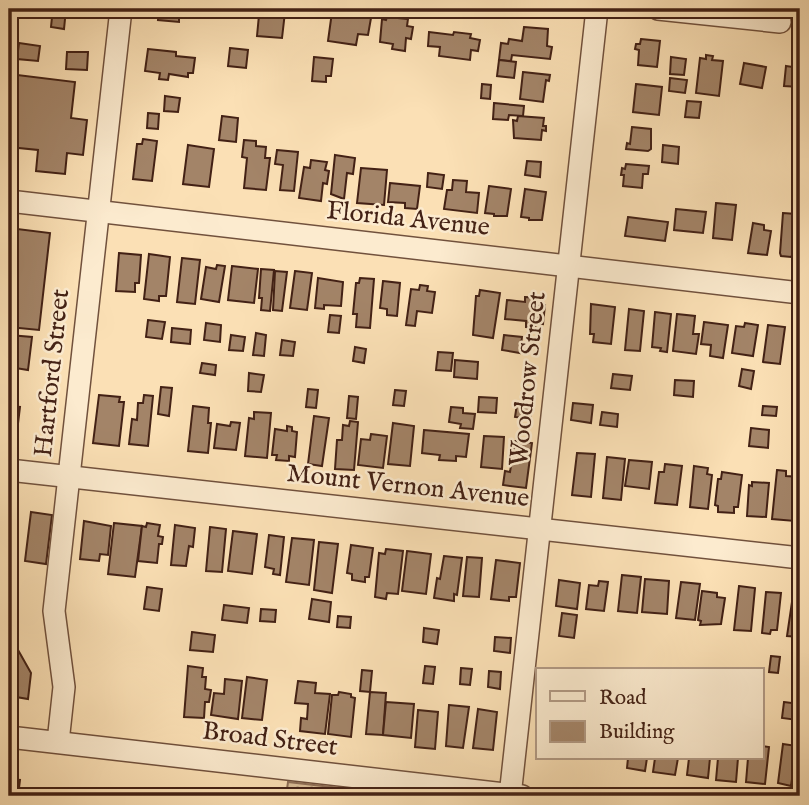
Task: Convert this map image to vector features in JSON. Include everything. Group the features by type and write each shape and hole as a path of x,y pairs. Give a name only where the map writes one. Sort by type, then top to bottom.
{"street":[{"name":"Hartford Street","path":"58,742 64,687 54,611 121,9"},
{"name":"Woodrow Street","path":"515,796 568,265 597,9"},
{"path":"658,9 780,22"},
{"name":"Florida Avenue","path":"9,201 800,293"},
{"name":"Mount Vernon Avenue","path":"9,470 800,558"},
{"name":"Broad Street","path":"9,737 515,796"}],"shaded area":[{"path":"288,782 409,796 286,796"}],"building":[{"path":"53,9 66,9 64,29 51,27 52,17 49,17 49,12 53,12"},
{"path":"159,9 204,9 203,15 185,13 184,18 179,18 179,22 158,20"},
{"path":"264,9 280,9 285,12 282,38 257,36 259,15 263,15"},
{"path":"332,12 371,18 368,35 358,34 356,45 328,41"},
{"path":"387,17 408,19 407,26 413,27 411,39 406,38 405,51 392,49 393,44 380,42 382,19 386,20"},
{"path":"524,27 548,29 547,46 552,47 550,59 512,55 511,61 499,60 501,43 508,44 509,39 522,41"},
{"path":"429,32 471,34 470,38 480,40 478,51 471,50 470,60 439,56 440,47 428,46"},
{"path":"641,39 660,41 657,67 638,65 639,50 635,49"},
{"path":"19,43 40,46 38,61 17,59"},
{"path":"230,48 248,50 246,68 228,66"},
{"path":"148,49 176,52 176,56 195,58 193,73 188,73 188,77 169,74 168,80 159,79 160,73 145,71"},
{"path":"67,52 88,52 87,70 66,69"},
{"path":"706,55 713,56 712,60 723,61 719,96 696,93 700,58 706,59"},
{"path":"314,57 333,59 331,76 326,76 326,82 312,81"},
{"path":"671,57 686,59 684,75 670,74"},
{"path":"499,60 516,62 514,78 497,76"},
{"path":"744,63 766,67 762,88 740,84"},
{"path":"786,66 800,68 800,87 784,86"},
{"path":"523,72 550,75 549,81 546,80 543,102 520,99"},
{"path":"9,74 75,82 71,118 87,120 83,155 67,153 65,174 36,171 38,150 9,147"},
{"path":"670,78 687,80 685,93 669,91"},
{"path":"482,84 491,85 490,99 481,98"},
{"path":"636,84 662,87 659,115 633,112"},
{"path":"165,96 180,98 178,112 164,111"},
{"path":"687,101 701,102 699,118 685,117"},
{"path":"494,103 524,106 523,116 509,115 508,120 493,119"},
{"path":"148,113 159,114 158,129 147,128"},
{"path":"222,116 238,118 236,142 219,140"},
{"path":"518,116 544,118 543,126 546,126 546,131 542,130 541,140 514,138 513,120 517,121"},
{"path":"632,127 651,129 651,149 626,149 627,143 630,144"},
{"path":"143,139 157,141 152,181 133,179 137,144 142,144"},
{"path":"244,140 256,141 256,146 266,147 265,158 270,158 266,190 244,188 247,158 242,157"},
{"path":"188,145 214,149 209,187 183,184"},
{"path":"663,145 679,147 678,164 662,162"},
{"path":"277,150 298,152 294,191 280,190 283,165 275,164"},
{"path":"335,155 355,158 353,174 347,173 344,199 331,194"},
{"path":"311,160 327,162 327,184 323,183 321,201 299,198 304,167 310,168"},
{"path":"527,161 541,162 540,177 525,175"},
{"path":"626,164 649,166 648,174 643,174 642,188 623,186 624,175 621,175"},
{"path":"361,168 387,170 384,205 357,203"},
{"path":"428,173 444,175 442,189 427,187"},
{"path":"453,180 467,181 466,192 479,193 477,213 444,209 447,190 452,190"},
{"path":"390,183 420,186 417,209 405,208 405,203 388,202"},
{"path":"489,186 511,189 507,216 485,213"},
{"path":"525,189 546,192 542,220 521,217"},
{"path":"716,203 736,205 732,240 713,238"},
{"path":"676,209 706,212 703,233 674,230"},
{"path":"783,213 796,214 796,217 800,218 796,249 791,257 781,256 780,253"},
{"path":"628,217 668,222 665,241 625,236"},
{"path":"753,223 764,225 764,230 771,231 767,255 748,253"},
{"path":"9,228 50,233 39,330 9,327"},
{"path":"119,253 141,255 139,283 135,283 135,292 116,291"},
{"path":"149,254 170,257 166,296 159,296 159,301 144,299"},
{"path":"182,258 200,260 195,304 177,302"},
{"path":"217,265 225,266 219,302 201,299 206,267 216,269"},
{"path":"232,266 258,269 254,303 228,300"},
{"path":"261,269 274,270 270,311 261,310"},
{"path":"275,271 287,272 282,311 273,310"},
{"path":"295,271 312,273 307,310 290,308"},
{"path":"318,278 343,282 341,306 324,305 324,309 315,308"},
{"path":"360,278 374,279 370,328 356,327 357,314 353,314 356,283 359,283"},
{"path":"383,281 400,283 397,316 387,315 387,309 380,308"},
{"path":"420,285 428,286 427,291 435,292 432,313 417,311 415,326 406,325 411,289 419,290"},
{"path":"480,290 500,293 493,338 473,335 476,296 479,296"},
{"path":"525,297 542,298 541,304 545,305 543,324 536,323 535,328 526,327 526,321 505,319 507,300 525,302"},
{"path":"591,304 615,307 611,344 593,342 594,334 590,334"},
{"path":"629,309 644,311 640,351 625,350"},
{"path":"655,312 671,314 667,352 652,347"},
{"path":"677,314 695,316 693,334 699,334 696,354 673,351"},
{"path":"330,315 341,316 339,333 328,332"},
{"path":"148,320 165,322 162,339 146,337"},
{"path":"704,322 728,325 723,358 710,356 711,345 701,344"},
{"path":"206,323 221,325 220,342 204,340"},
{"path":"745,323 758,325 753,356 732,353 736,326 744,327"},
{"path":"768,325 785,327 780,364 763,362"},
{"path":"172,328 191,330 190,344 171,342"},
{"path":"256,333 266,335 264,356 253,355"},
{"path":"9,335 32,337 28,370 9,367"},
{"path":"231,335 245,337 243,351 229,350"},
{"path":"504,335 522,337 520,353 502,350"},
{"path":"282,340 295,342 293,356 280,355"},
{"path":"355,347 366,349 364,363 353,361"},
{"path":"438,352 453,353 451,371 436,370"},
{"path":"455,360 478,362 477,379 454,377"},
{"path":"202,363 216,365 215,375 200,373"},
{"path":"742,369 754,371 751,389 739,386"},
{"path":"249,373 264,375 261,392 248,391"},
{"path":"613,374 632,376 630,390 611,388"},
{"path":"675,380 694,381 693,397 674,395"},
{"path":"161,387 172,388 169,416 158,414"},
{"path":"308,389 318,390 316,408 306,407"},
{"path":"395,390 406,391 404,406 393,405"},
{"path":"99,395 120,397 119,402 124,402 119,446 93,443"},
{"path":"144,395 153,396 148,446 129,444 132,419 137,420 138,403 143,403"},
{"path":"349,396 358,397 356,419 347,418"},
{"path":"479,397 497,398 496,413 478,412"},
{"path":"573,403 593,405 591,423 571,420"},
{"path":"517,404 532,406 530,419 515,417"},
{"path":"9,406 20,407 17,432 9,431"},
{"path":"193,406 209,408 208,423 211,423 208,453 188,451"},
{"path":"763,406 777,407 776,416 762,415"},
{"path":"451,407 463,408 463,413 475,414 473,429 460,428 461,424 449,422"},
{"path":"254,412 271,413 267,458 245,456 249,418 254,419"},
{"path":"602,412 618,414 617,427 600,425"},
{"path":"314,416 329,418 322,466 308,464"},
{"path":"350,421 358,422 354,470 335,469 337,440 342,440 343,425 349,426"},
{"path":"231,422 240,423 236,450 214,448 217,424 230,426"},
{"path":"393,423 414,426 410,466 388,464"},
{"path":"287,426 297,432 295,457 289,456 289,461 276,460 277,455 272,455 275,429 287,431"},
{"path":"751,428 769,430 768,448 749,446"},
{"path":"424,430 469,434 466,457 456,456 456,461 439,460 440,455 422,453"},
{"path":"371,434 387,436 383,468 358,465 361,439 370,440"},
{"path":"484,436 504,437 502,469 481,467"},
{"path":"515,441 532,443 526,488 503,485 505,471 510,472"},
{"path":"577,453 595,454 591,497 572,495"},
{"path":"607,457 625,459 621,500 603,498"},
{"path":"629,460 652,462 649,489 625,486"},
{"path":"665,464 682,466 677,505 655,503 659,472 664,472"},
{"path":"694,466 708,468 707,474 712,475 708,509 690,507"},
{"path":"777,470 786,471 786,476 800,477 795,521 772,519"},
{"path":"722,472 742,475 738,507 734,507 734,513 718,512 718,506 715,505 718,479 721,479"},
{"path":"752,482 769,483 766,517 747,516 749,485 752,486"},
{"path":"31,512 52,515 46,564 25,561"},
{"path":"84,521 111,526 108,555 100,554 99,561 80,559"},
{"path":"114,523 142,526 135,577 108,574"},
{"path":"147,523 160,525 158,536 163,537 162,544 159,544 157,563 138,561 142,526 146,527"},
{"path":"175,525 195,528 193,547 189,546 186,566 171,565"},
{"path":"210,527 226,529 222,572 206,571"},
{"path":"233,531 257,534 252,574 228,571"},
{"path":"269,535 284,537 280,575 273,574 274,569 265,567"},
{"path":"292,538 314,540 309,585 286,582"},
{"path":"319,542 338,544 332,593 314,590"},
{"path":"351,545 373,548 369,577 365,577 365,582 352,580 352,574 347,573"},
{"path":"386,549 403,551 398,594 387,593 386,599 375,597 379,553 385,554"},
{"path":"407,551 431,554 426,594 402,591"},
{"path":"444,556 462,558 454,601 434,598"},
{"path":"467,557 482,558 479,597 463,596"},
{"path":"496,560 520,563 516,597 509,597 509,601 491,599"},
{"path":"622,575 641,577 637,613 618,611"},
{"path":"645,579 669,581 667,614 642,612"},
{"path":"559,580 580,583 577,609 556,606"},
{"path":"599,581 608,582 604,611 586,609 589,585 598,586"},
{"path":"681,582 700,584 695,620 676,618"},
{"path":"739,586 755,588 751,631 734,630"},
{"path":"147,587 162,589 159,611 144,609"},
{"path":"702,591 717,593 717,597 725,598 721,624 700,625 701,621 698,620"},
{"path":"766,592 781,593 777,630 771,630 770,634 762,633"},
{"path":"312,599 331,602 329,622 309,619"},
{"path":"792,602 800,604 800,637 787,636"},
{"path":"224,605 249,608 247,623 222,620"},
{"path":"261,609 276,610 275,622 260,621"},
{"path":"562,613 577,615 574,638 559,636"},
{"path":"338,616 351,617 350,628 337,627"},
{"path":"424,628 439,630 437,644 423,642"},
{"path":"192,632 215,635 213,652 190,650"},
{"path":"9,634 31,673 28,699 10,696 9,704"},
{"path":"495,637 511,638 510,653 494,651"},
{"path":"771,656 780,657 778,673 769,672"},
{"path":"188,666 203,668 202,677 206,677 205,689 211,690 209,702 205,702 204,718 184,717"},
{"path":"425,666 435,667 433,684 423,683"},
{"path":"461,668 472,669 470,685 460,684"},
{"path":"362,670 372,671 370,692 360,691"},
{"path":"489,671 501,672 500,689 488,687"},
{"path":"247,677 267,680 262,720 242,718"},
{"path":"225,679 242,681 238,719 211,715 214,693 224,694"},
{"path":"298,681 316,683 315,693 330,694 325,734 300,731 301,718 307,719 308,704 295,703"},
{"path":"339,692 351,694 351,697 355,698 351,737 328,734 332,695 338,695"},
{"path":"370,692 386,693 383,735 366,734"},
{"path":"386,702 414,704 411,738 383,735"},
{"path":"784,702 800,704 797,720 782,718"},
{"path":"449,705 469,707 463,748 446,746"},
{"path":"478,709 497,712 493,750 473,748"},
{"path":"418,710 438,712 435,749 415,747"},
{"path":"783,744 797,746 791,786 778,783"},
{"path":"764,746 769,747 765,784 746,782 748,760 764,760"},
{"path":"628,760 647,760 645,771 627,768"},
{"path":"655,760 678,760 675,775 653,772"},
{"path":"689,760 710,760 708,778 687,775"},
{"path":"718,760 738,760 736,782 716,780"},
{"path":"9,779 20,780 18,796 9,796"}]}
